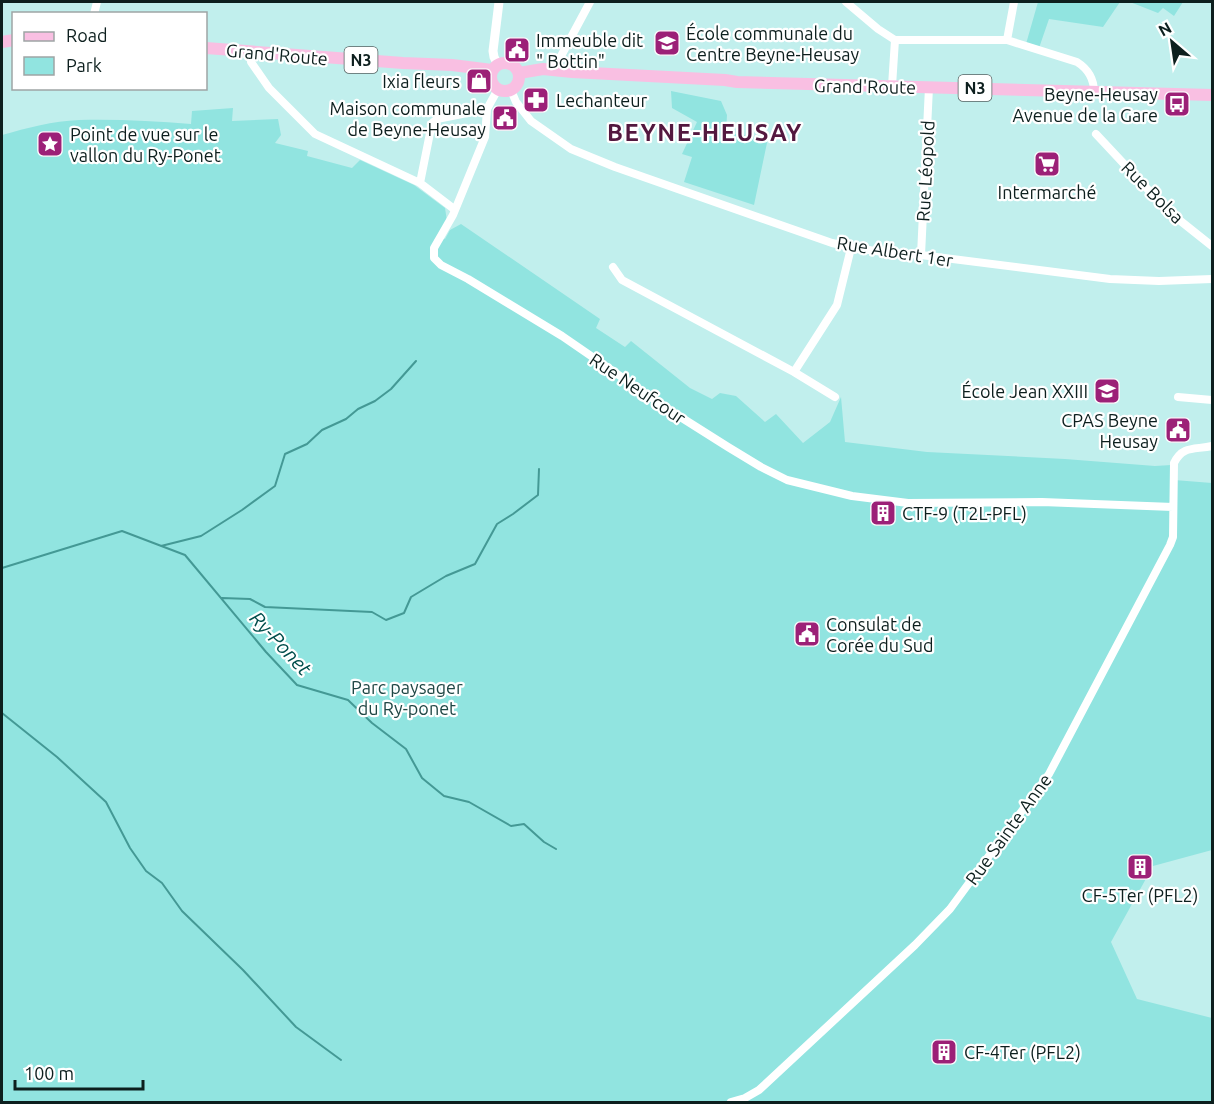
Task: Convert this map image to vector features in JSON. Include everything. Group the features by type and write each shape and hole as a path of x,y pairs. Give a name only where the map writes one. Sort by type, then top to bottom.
{"main road":[{"name":"Grand'Route","path":"207,48 478,67 510,64 516,67 519,73 538,69 737,82 1212,94"},
{"path":"494,67 493,84 504,91 511,90 518,84 519,73"}],"street":[{"path":"494,67 499,2"},
{"path":"553,71 590,2"},
{"path":"846,2 895,40 1007,40 1077,62 1093,81 1094,92"},
{"path":"1007,40 1014,2"},
{"path":"892,86 895,40"},
{"path":"250,51 250,62 269,88 315,134 420,183 454,209"},
{"name":"Rue Léopold","path":"921,255 929,87"},
{"path":"420,183 432,123 487,109 498,89"},
{"name":"Rue Albert 1er","path":"511,90 516,102 531,121 571,149 615,167 851,248 1110,279 1159,281 1212,278"},
{"name":"Rue Neufcour","path":"487,109 485,137 450,222 433,250 434,258 441,265 523,311 671,411 761,467 787,480 852,496 908,503 1042,502 1173,507"},
{"name":"Rue Bolsa","path":"1096,134 1168,211 1212,246"},
{"path":"794,372 837,305 851,248"},
{"path":"613,267 622,280 794,372 835,397"},
{"path":"1178,397 1212,400"},
{"name":"Rue Sainte Anne","path":"731,1102 745,1098 759,1090 915,945 950,909 1049,774 1170,545 1173,537 1174,463 1179,454 1185,450 1212,446"}],"green space":[{"path":"1038,2 1120,2 1103,27 1049,19 1039,48 1026,44"},
{"path":"1130,2 1183,2 1174,16 1163,8 1158,13"},
{"path":"671,91 721,101 727,115 726,133 768,138 754,205 684,182 692,157 682,154 697,122 672,108"},
{"name":"Parc paysager du Ry-ponet","path":"233,108 232,121 278,119 281,135 275,143 308,151 307,156 352,168 360,160 414,185 445,208 447,221 438,236 445,239 450,230 461,224 600,319 596,328 625,347 631,341 690,388 712,399 720,393 736,396 765,422 776,414 803,443 830,422 841,397 845,442 927,452 1155,466 1171,465 1174,480 1212,483 1212,850 1153,866 1111,942 1137,999 1212,1018 1212,1102 2,1102 2,135 50,123 79,120 135,120 191,124 192,111"}],"waterway":[{"path":"161,546 201,536 242,510 275,486 285,454 307,444 322,430 346,419 358,409 375,401 391,389 416,361"},
{"path":"222,598 250,599 265,607 372,612 386,620 404,613 411,597 446,576 475,564 497,524 538,495 539,469"},
{"name":"Ry-Ponet","path":"2,568 122,531 185,555 266,652 297,685 348,700 372,723 406,749 422,778 444,796 469,802 511,826 524,824 544,842 556,849"},
{"path":"2,713 57,757 106,802 130,848 146,871 162,883 182,911 243,970 296,1027 341,1060"}],"place":[{"name":"École communale du Centre Beyne-Heusay","path":"667,43"},
{"name":"Immeuble dit \" Bottin\"","path":"517,50"},
{"name":"Ixia fleurs","path":"479,81"},
{"name":"Lechanteur","path":"536,100"},
{"name":"Beyne-Heusay Avenue de la Gare","path":"1177,104"},
{"name":"Maison communale de Beyne-Heusay","path":"505,118"},
{"name":"Point de vue sur le vallon du Ry-Ponet","path":"50,144"},
{"name":"Intermarché","path":"1047,164"},
{"name":"École Jean XXIII","path":"1107,391"},
{"name":"CPAS Beyne Heusay","path":"1178,430"},
{"name":"CTF-9 (T2L-PFL)","path":"883,513"},
{"name":"Consulat de Corée du Sud","path":"807,634"},
{"name":"CF-5Ter (PFL2)","path":"1140,867"},
{"name":"CF-4Ter (PFL2)","path":"944,1052"}],"district":[{"name":"BEYNE-HEUSAY","path":"705,132"}]}
